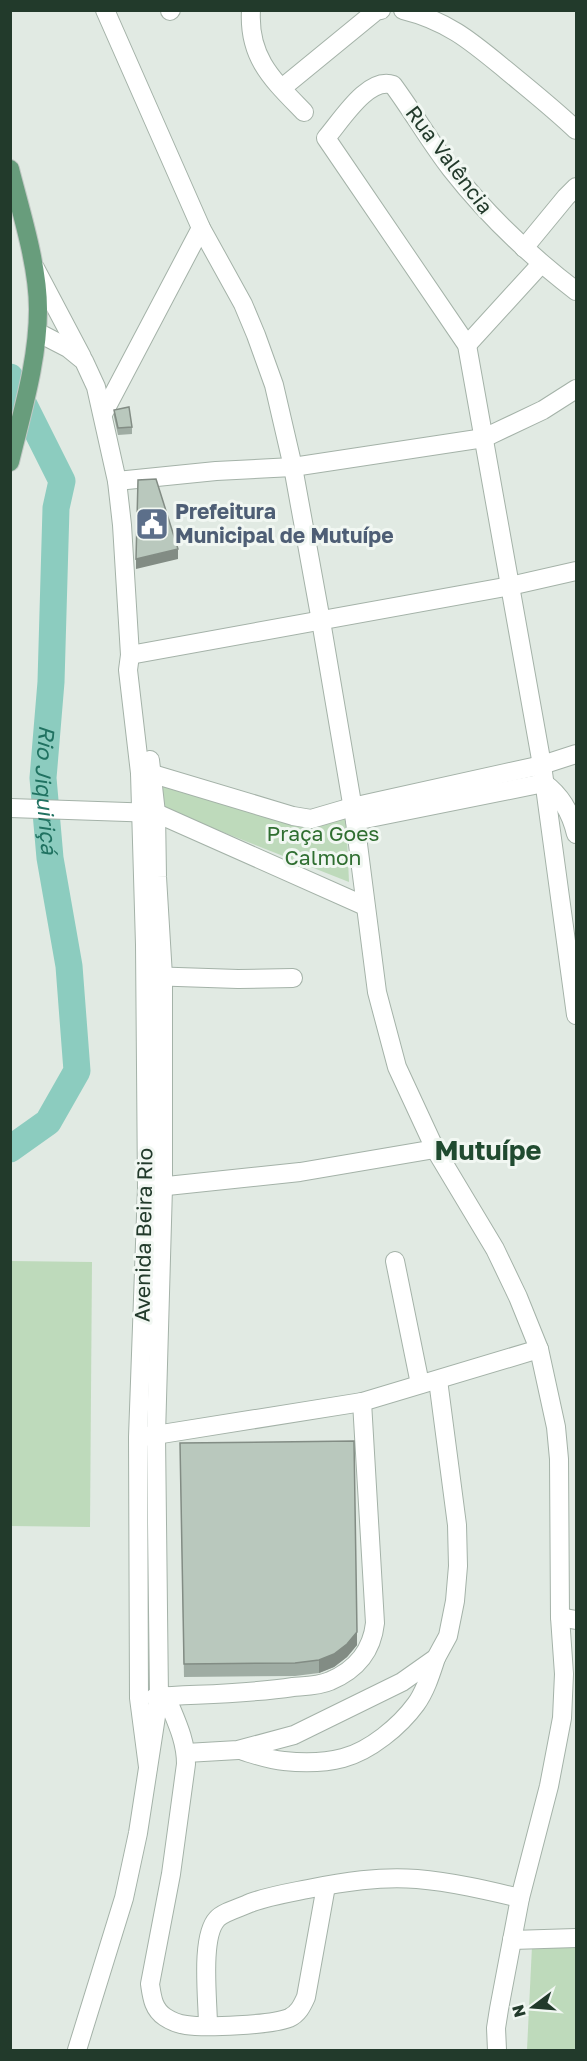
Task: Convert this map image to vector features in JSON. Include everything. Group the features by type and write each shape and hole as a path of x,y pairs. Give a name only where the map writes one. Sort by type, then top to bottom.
{"main road":[{"path":"10,169 33,265 38,308 33,363 10,462"}],"street":[{"path":"105,10 201,228 225,269 256,335 274,385 293,467 321,621 353,814 377,992 397,1067 435,1149 495,1249 518,1297 539,1350 556,1427 568,1619 562,1718 549,1786 520,1898 496,2028 497,2050"},
{"path":"251,10 251,34 255,51 303,112"},
{"path":"282,88 376,11 381,10"},
{"path":"404,10 423,15 462,34 542,99 576,130"},
{"name":"Rua Valência","path":"467,345 326,138 373,86 387,83 393,85 449,167 486,211 541,264 576,291"},
{"path":"524,248 576,187"},
{"path":"103,414 201,228"},
{"path":"541,264 467,345 543,774 576,1006"},
{"name":"Avenida Beira Rio","path":"33,265 91,372 103,414 117,481 122,525 130,655 128,670 147,773 155,976 155,1188 139,1698 148,1767"},
{"path":"37,332 68,348 84,362"},
{"path":"117,481 216,471 293,467 484,438 543,410 576,389"},
{"path":"130,655 321,621 576,571"},
{"path":"147,773 293,816 311,819 353,814 543,774 576,754"},
{"path":"543,774 569,811 576,834"},
{"path":"10,807 149,812 365,906"},
{"path":"155,976 293,978"},
{"path":"155,1188 300,1172 435,1149"},
{"path":"395,1261 420,1384"},
{"path":"147,1436 362,1402 539,1350"},
{"path":"238,1750 281,1761 313,1763 344,1758 372,1745 397,1725 416,1704 448,1636 455,1601 458,1566 457,1525 438,1380"},
{"path":"139,1698 266,1691 327,1683 344,1674 359,1662 373,1639 375,1623 362,1402"},
{"name":"Avenida Beira Rio","path":"147,1436 163,1697"},
{"path":"186,1753 238,1750 294,1735 402,1682 436,1658"},
{"path":"163,1697 179,1725 186,1753 171,1875 150,1984 156,2009 163,2016 185,2025 208,2026 277,2021 289,2018 301,2008 306,1997 326,1886"},
{"path":"77,2050 124,1898 163,1697"},
{"path":"208,2026 206,1956 209,1936 217,1918 265,1898 354,1881 415,1879 462,1885 520,1898"},
{"path":"512,1940 576,1938"}],"green space":[{"name":"Praça Goes Calmon","path":"159,781 346,818 349,882 162,808"},
{"path":"11,1261 92,1262 90,1527 11,1526"},
{"path":"532,1946 576,1946 576,2050 527,2050"}],"building":[{"path":"129,407 132,427 118,428 114,410"},
{"name":"Prefeitura Municipal de Mutuípe","path":"156,479 178,549 136,559 138,480"},
{"path":"354,1441 357,1632 334,1654 319,1660 295,1663 184,1664 180,1443"}],"waterway":[{"name":"Rio Jiquiriçá","path":"10,377 62,481 56,508 51,682 43,778 50,858 69,966 77,1071 48,1122 10,1149"}],"place":[{"name":"Prefeitura Municipal de Mutuípe","path":"152,524"}],"district":[{"name":"Mutuípe","path":"488,1151"}]}
